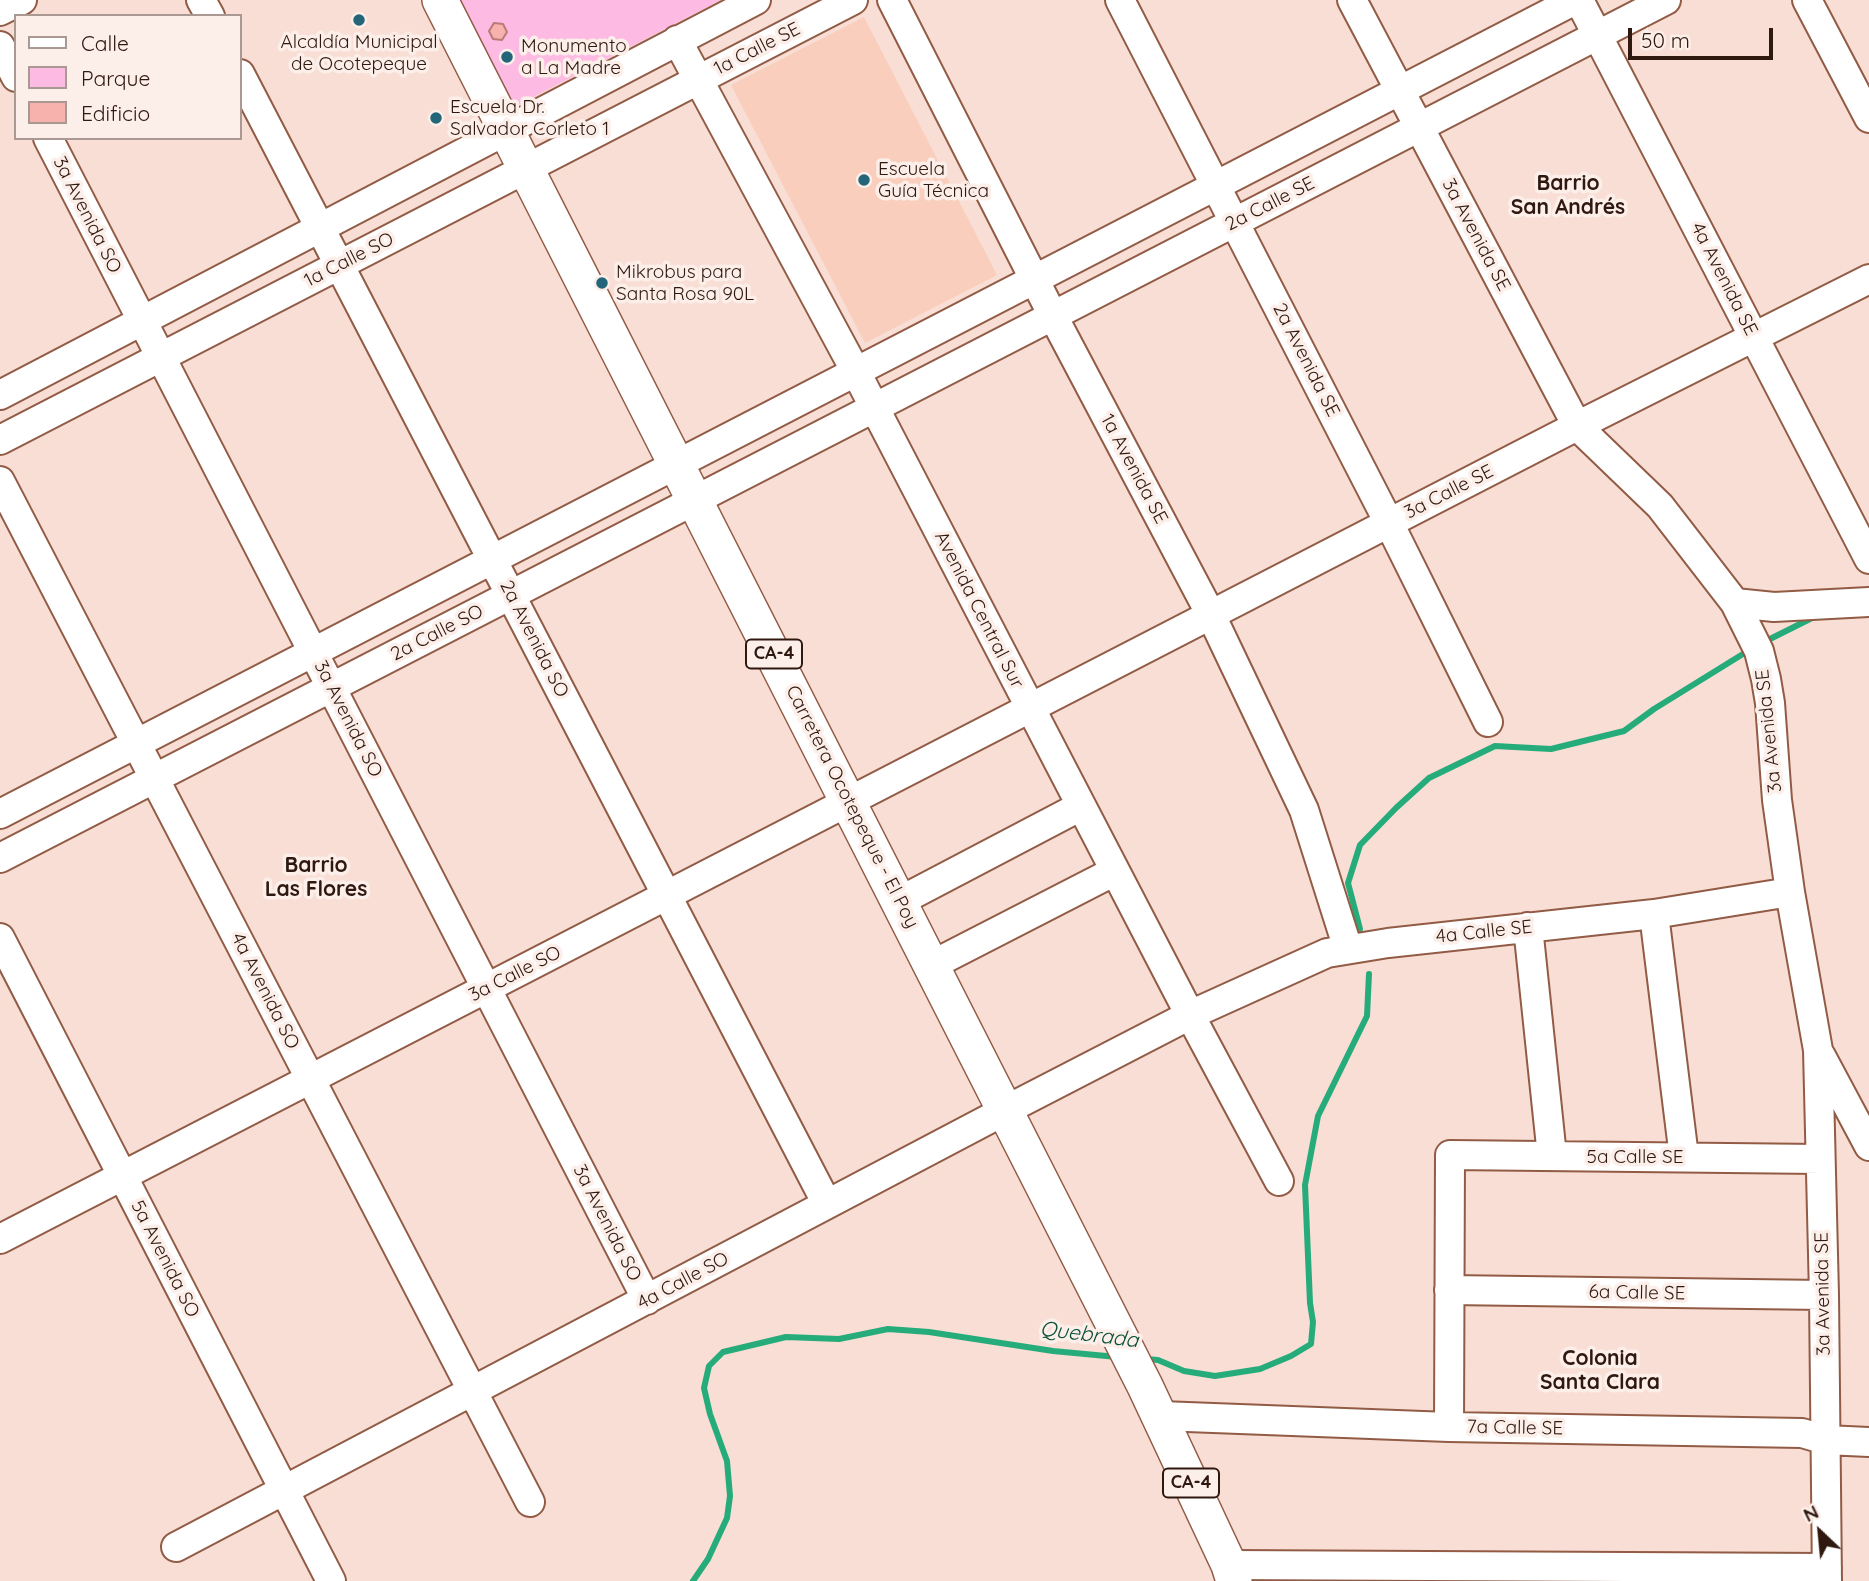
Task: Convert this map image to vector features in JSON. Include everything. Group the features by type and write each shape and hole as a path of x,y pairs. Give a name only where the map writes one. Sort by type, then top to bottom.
{"main road":[{"name":"Carretera Ocotepeque - El Poy","path":"440,0 1107,1309 1153,1401 1232,1573"}],"street":[{"path":"0,11 22,0"},
{"path":"0,394 756,0"},
{"name":"1a Calle SE","path":"698,79 853,0"},
{"name":"1a Avenida SE","path":"892,0 1053,316 1211,615 1304,810 1348,949"},
{"name":"2a Avenida SE","path":"1120,0 1389,523 1488,722"},
{"name":"3a Avenida SE","path":"1352,0 1577,426 1660,506 1735,603 1759,651 1766,678 1777,800 1790,892 1818,1050 1827,1575"},
{"path":"856,372 1577,0"},
{"name":"4a Avenida SE","path":"1577,0 1869,559"},
{"name":"2a Calle SE","path":"874,408 1666,0"},
{"path":"1807,0 1869,118"},
{"name":"Avenida Central Sur","path":"677,40 856,372 1279,1181"},
{"path":"0,46 14,73"},
{"name":"2a Avenida SO","path":"242,78 827,1204"},
{"name":"1a Calle SO","path":"0,440 698,79"},
{"name":"3a Avenida SO","path":"49,140 646,1300"},
{"name":"3a Calle SE","path":"1030,708 1869,279"},
{"name":"2a Calle SO","path":"0,814 856,372"},
{"name":"2a Calle SO","path":"0,858 874,408"},
{"name":"4a Avenida SO","path":"0,481 530,1502"},
{"path":"1735,603 1774,607 1869,602"},
{"name":"3a Calle SO","path":"0,1239 1030,708"},
{"path":"900,901 1081,806"},
{"path":"932,965 1115,871"},
{"name":"4a Calle SE","path":"1190,1015 1327,953 1654,914 1790,892"},
{"path":"1654,914 1684,1157"},
{"path":"1528,927 1552,1156"},
{"name":"5a Avenida SO","path":"0,938 331,1581"},
{"name":"4a Calle SO","path":"176,1547 1190,1015"},
{"path":"1818,1050 1869,1146"},
{"name":"5a Calle SE","path":"1450,1290 1450,1156 1819,1159"},
{"path":"1449,1427 1450,1290"},
{"name":"6a Calle SE","path":"1450,1290 1824,1295"},
{"name":"7a Calle SE","path":"1153,1401 1449,1427 1802,1433 1826,1440 1869,1442"},
{"path":"1232,1573 1827,1575"}],"shaded area":[{"name":"Escuela Guía Técnica","path":"864,17 997,275 865,343 731,85"}],"green space":[{"path":"455,0 721,0 512,108"}],"building":[{"path":"494,23 503,24 507,32 502,40 493,39 489,31"}],"waterway":[{"path":"1764,642 1814,617"},
{"path":"1360,929 1348,883 1360,845 1429,778 1495,746 1551,749 1624,731 1654,709 1751,649"},
{"name":"Quebrada","path":"1146,1359 1158,1360 1184,1371 1215,1376 1260,1369 1311,1344 1313,1322 1305,1185 1318,1116 1367,1016 1369,974"},
{"name":"Quebrada","path":"693,1581 708,1559 727,1518 730,1496 727,1461 704,1388 709,1366 723,1352 786,1337 839,1339 888,1329 1117,1357"}],"place":[{"name":"Alcaldía Municipal de Ocotepeque","path":"359,20"},
{"name":"Monumento a La Madre","path":"507,57"},
{"name":"Escuela Dr. Salvador Corleto 1","path":"436,118"},
{"name":"Escuela Guía Técnica","path":"864,180"},
{"name":"Mikrobus para Santa Rosa 90L","path":"602,283"}],"district":[{"name":"Barrio San Andrés","path":"1568,196"},
{"name":"Barrio Las Flores","path":"316,878"},
{"name":"Colonia Santa Clara","path":"1600,1371"}]}
